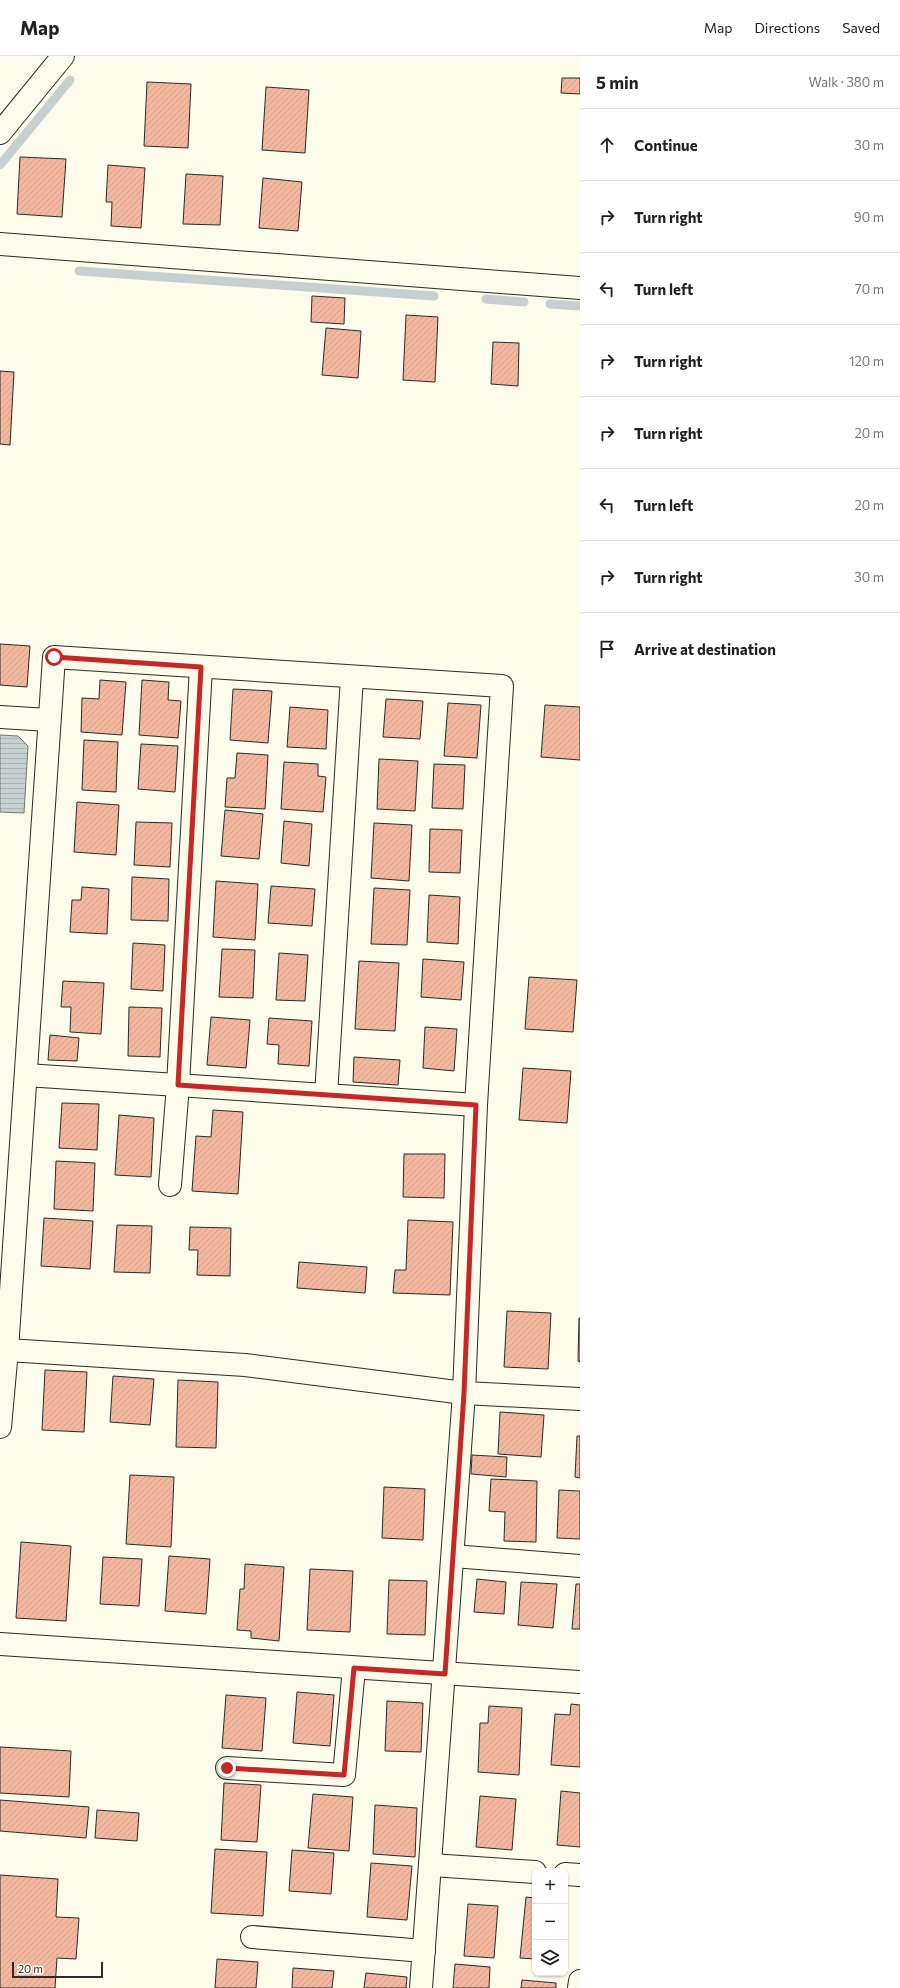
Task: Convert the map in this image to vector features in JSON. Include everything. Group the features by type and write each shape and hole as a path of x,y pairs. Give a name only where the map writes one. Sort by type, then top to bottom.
{"street":[{"path":"0,133 63,56"},
{"path":"0,244 580,288"},
{"path":"0,1427 7,1350 54,657 502,686 476,1105 464,1393 422,1988"},
{"path":"170,1185 178,1085 201,667"},
{"path":"326,1095 352,676"},
{"path":"0,717 49,720"},
{"path":"26,1075 476,1105"},
{"path":"7,1350 245,1365 464,1393 580,1399"},
{"path":"453,1556 580,1566"},
{"path":"0,1644 580,1682"},
{"path":"227,1768 344,1775 354,1668"},
{"path":"431,1866 532,1872"},
{"path":"568,1874 580,1875"},
{"path":"252,1937 424,1951"},
{"path":"580,1981 580,1988"}],"shaded area":[{"path":"0,735 18,736 28,746 24,813 0,812"}],"building":[{"path":"562,78 580,78 580,94 561,93"},
{"path":"147,82 191,84 188,148 144,146"},
{"path":"266,87 309,90 305,153 262,150"},
{"path":"20,157 66,159 62,217 17,214"},
{"path":"108,165 145,168 141,228 111,226 112,202 106,202"},
{"path":"186,174 223,176 220,225 183,224"},
{"path":"263,178 302,182 298,231 259,228"},
{"path":"312,296 345,298 344,324 311,322"},
{"path":"406,315 438,317 435,382 403,380"},
{"path":"326,328 361,331 358,378 322,375"},
{"path":"493,342 519,343 518,386 491,384"},
{"path":"0,371 14,372 10,445 0,444"},
{"path":"0,644 30,646 27,687 0,685"},
{"path":"100,680 126,682 122,735 81,732 82,698 99,699"},
{"path":"142,680 169,682 168,700 181,701 178,738 139,735"},
{"path":"233,689 272,691 268,743 230,740"},
{"path":"386,699 423,701 420,739 383,737"},
{"path":"448,703 481,705 477,758 444,756"},
{"path":"545,705 580,707 580,760 541,757"},
{"path":"290,707 328,710 326,749 287,747"},
{"path":"84,740 118,742 116,792 82,790"},
{"path":"141,744 178,746 175,792 138,789"},
{"path":"237,753 268,755 265,809 225,807 227,778 235,778"},
{"path":"379,759 418,761 415,811 377,809"},
{"path":"284,762 318,764 318,776 326,777 323,812 281,809"},
{"path":"434,764 465,765 463,809 432,808"},
{"path":"77,802 119,805 116,855 74,852"},
{"path":"225,810 263,814 259,859 221,856"},
{"path":"284,821 312,824 309,866 281,863"},
{"path":"136,822 172,823 170,867 134,865"},
{"path":"374,823 412,825 409,881 371,878"},
{"path":"430,829 462,830 460,873 429,872"},
{"path":"132,877 169,879 168,921 131,920"},
{"path":"216,881 258,884 255,940 213,937"},
{"path":"271,886 315,889 312,926 268,923"},
{"path":"82,887 109,889 107,934 70,932 72,900 81,900"},
{"path":"374,888 410,890 407,945 371,944"},
{"path":"429,895 460,897 458,944 427,942"},
{"path":"133,943 165,945 163,991 131,989"},
{"path":"222,949 255,950 253,998 219,997"},
{"path":"279,953 308,955 305,1001 276,1000"},
{"path":"423,959 464,962 461,1000 421,997"},
{"path":"359,961 399,963 395,1031 355,1029"},
{"path":"529,977 577,980 573,1032 525,1029"},
{"path":"63,981 104,983 101,1034 70,1032 71,1007 61,1007"},
{"path":"129,1007 162,1008 160,1057 128,1056"},
{"path":"211,1017 250,1020 246,1068 207,1065"},
{"path":"269,1018 312,1021 309,1066 278,1064 279,1045 267,1044"},
{"path":"425,1027 457,1029 454,1071 423,1068"},
{"path":"50,1035 79,1038 77,1061 48,1060"},
{"path":"354,1057 400,1060 398,1085 353,1082"},
{"path":"523,1068 571,1071 567,1123 519,1120"},
{"path":"62,1103 99,1104 97,1150 59,1148"},
{"path":"213,1110 243,1112 238,1194 192,1191 196,1136 211,1137"},
{"path":"119,1115 154,1118 151,1177 115,1175"},
{"path":"404,1154 445,1154 444,1198 403,1197"},
{"path":"56,1161 95,1163 93,1211 54,1209"},
{"path":"44,1218 93,1221 90,1269 41,1266"},
{"path":"408,1220 453,1222 450,1295 393,1293 395,1270 406,1270"},
{"path":"117,1225 152,1226 150,1273 114,1272"},
{"path":"190,1227 231,1228 230,1276 197,1275 198,1250 189,1250"},
{"path":"299,1262 367,1267 365,1293 297,1288"},
{"path":"507,1311 551,1313 548,1369 504,1367"},
{"path":"580,1318 580,1362 578,1361"},
{"path":"45,1370 87,1372 84,1432 42,1430"},
{"path":"113,1376 154,1379 150,1425 110,1422"},
{"path":"178,1380 218,1382 216,1448 176,1447"},
{"path":"500,1412 544,1415 541,1457 498,1454"},
{"path":"577,1436 580,1436 580,1478 575,1477"},
{"path":"472,1455 507,1457 506,1477 471,1474"},
{"path":"130,1475 174,1477 171,1547 126,1544"},
{"path":"491,1479 537,1481 536,1542 504,1541 505,1512 489,1511"},
{"path":"384,1487 425,1489 423,1540 382,1538"},
{"path":"559,1490 580,1491 580,1539 557,1538"},
{"path":"21,1542 71,1546 66,1621 16,1618"},
{"path":"169,1556 210,1559 206,1614 165,1611"},
{"path":"103,1557 142,1559 139,1606 100,1604"},
{"path":"245,1564 284,1567 279,1641 251,1638 251,1631 237,1630 240,1589 244,1589"},
{"path":"310,1569 353,1571 350,1632 307,1630"},
{"path":"477,1579 506,1582 504,1614 474,1612"},
{"path":"389,1580 427,1581 425,1635 387,1634"},
{"path":"521,1582 557,1584 553,1628 518,1625"},
{"path":"576,1584 580,1584 580,1629 572,1629"},
{"path":"297,1692 334,1695 330,1746 293,1743"},
{"path":"226,1695 266,1698 262,1751 222,1748"},
{"path":"387,1701 423,1703 421,1752 385,1751"},
{"path":"571,1704 580,1705 580,1767 551,1765 555,1714 570,1715"},
{"path":"489,1706 522,1708 519,1775 478,1772 480,1723 488,1723"},
{"path":"0,1747 71,1751 69,1797 0,1793"},
{"path":"224,1783 261,1785 257,1842 221,1840"},
{"path":"561,1791 580,1793 580,1847 557,1845"},
{"path":"313,1794 353,1797 349,1851 308,1848"},
{"path":"480,1796 516,1799 512,1850 476,1847"},
{"path":"0,1800 89,1807 86,1838 0,1831"},
{"path":"375,1805 417,1808 415,1857 373,1854"},
{"path":"97,1810 139,1813 137,1841 95,1838"},
{"path":"215,1849 267,1852 263,1916 211,1913"},
{"path":"292,1850 334,1853 331,1894 289,1891"},
{"path":"371,1863 412,1866 407,1920 367,1917"},
{"path":"0,1875 58,1879 56,1917 79,1918 76,1959 57,1958 55,1988 0,1988"},
{"path":"526,1897 532,1898 532,1959 520,1958"},
{"path":"468,1904 498,1906 494,1958 464,1956"},
{"path":"217,1959 258,1962 256,1988 215,1988"},
{"path":"455,1964 490,1967 489,1988 453,1988"},
{"path":"293,1968 334,1971 332,1988 292,1988"},
{"path":"366,1973 407,1977 406,1988 364,1988"},
{"path":"522,1980 556,1983 556,1988 521,1988"}],"waterway":[{"path":"0,165 70,80"},
{"path":"79,271 434,296"},
{"path":"486,299 524,302"},
{"path":"550,304 580,306"}],"route":[{"path":"54,657 201,667 178,1085 476,1105 464,1393 445,1674 354,1668 344,1775 227,1768"}]}
